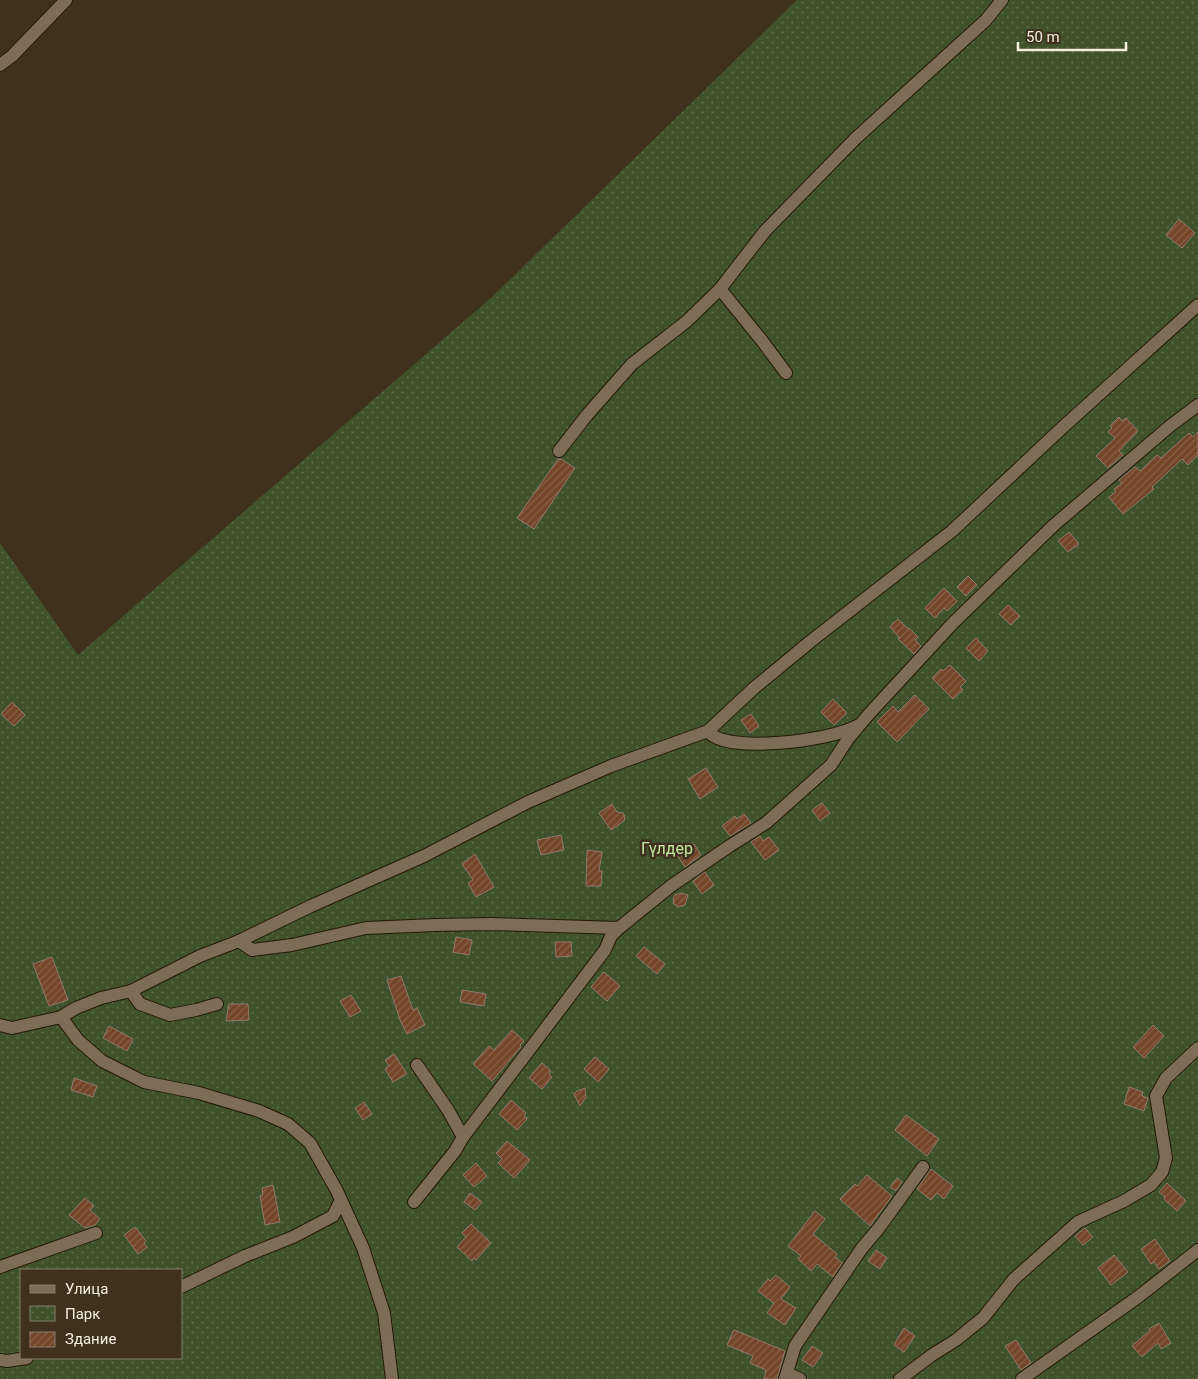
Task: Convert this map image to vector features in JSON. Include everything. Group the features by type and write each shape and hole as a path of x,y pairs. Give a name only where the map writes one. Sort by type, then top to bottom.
{"street":[{"path":"0,66 66,0"},
{"path":"559,451 587,415 632,364 687,321 720,290 771,224 856,138 986,20 1002,0"},
{"path":"720,290 786,373"},
{"path":"0,1025 12,1028 61,1017 76,1008 101,998 131,992 200,956 239,941 311,906 424,856 528,802 611,766 708,731 754,688 811,641 952,531 1062,427 1198,305"},
{"path":"414,1202 455,1151 463,1137 605,950 611,936 672,886 766,823 831,765 848,739 901,678 953,623 1054,525 1170,426 1198,405"},
{"path":"708,731 712,736 735,742 768,744 826,736 848,731 861,724"},
{"path":"239,941 252,950 292,945 366,928 481,924 619,928"},
{"path":"131,992 140,1004 170,1015 217,1004"},
{"path":"61,1017 78,1040 102,1061 144,1082 198,1093 259,1111 288,1124 310,1143 364,1248 384,1313 392,1379"},
{"path":"900,1379 956,1340 983,1318 1014,1279 1078,1222 1124,1201 1151,1184 1162,1172 1166,1158 1156,1096 1166,1078 1198,1048"},
{"path":"417,1065 448,1110 463,1137"},
{"path":"800,1379 786,1376 795,1346 862,1248 879,1228 923,1167"},
{"path":"182,1287 245,1256 293,1237 333,1216 341,1200"},
{"path":"0,1267 96,1233"},
{"path":"1022,1379 1138,1297 1198,1250"},
{"path":"0,1360 20,1359"}],"green space":[{"name":"Гүлдер","path":"797,0 1198,0 1198,1379 0,1379 0,543 78,655 492,297"}],"building":[{"path":"1179,219 1195,233 1182,248 1166,235"},
{"path":"1119,417 1122,421 1126,418 1138,431 1119,451 1123,455 1108,468 1096,456 1115,438 1108,432 1112,428 1110,426"},
{"path":"1198,432 1198,455 1188,465 1182,459 1152,487 1154,489 1123,514 1109,497 1116,492 1114,489 1122,483 1119,480 1135,467 1140,471 1157,455 1161,458 1189,433 1193,437"},
{"path":"558,459 575,468 534,529 517,518"},
{"path":"1069,532 1079,544 1068,552 1058,541"},
{"path":"968,576 977,585 966,596 957,587"},
{"path":"944,588 957,601 947,611 944,608 935,618 925,608"},
{"path":"1008,605 1020,616 1011,625 999,614"},
{"path":"898,619 918,637 915,640 921,646 914,654 898,639 900,638 890,627"},
{"path":"976,638 988,651 979,661 966,648"},
{"path":"950,665 966,681 960,687 963,690 953,699 932,678 941,669 943,671"},
{"path":"915,695 929,709 897,742 877,722 893,706 898,712"},
{"path":"833,699 847,713 834,725 821,712"},
{"path":"12,702 25,715 14,726 1,714"},
{"path":"751,714 759,726 750,733 741,720"},
{"path":"706,768 718,787 700,799 688,779"},
{"path":"822,803 830,813 820,821 812,810"},
{"path":"612,804 617,812 623,813 625,817 624,821 611,830 599,813"},
{"path":"744,814 751,823 730,836 722,826 735,816 737,819"},
{"path":"561,835 564,850 541,855 537,840"},
{"path":"760,836 763,841 769,837 779,850 765,860 751,842"},
{"path":"694,844 701,855 685,867 677,855"},
{"path":"587,850 602,852 599,871 602,871 601,886 586,886"},
{"path":"475,854 494,887 476,897 468,883 473,880 462,864"},
{"path":"705,872 714,885 702,894 693,881"},
{"path":"680,893 688,895 685,905 679,907 674,904 673,899 675,895"},
{"path":"456,937 472,940 469,955 453,952"},
{"path":"555,942 571,942 572,956 556,957"},
{"path":"644,947 665,964 657,974 636,956"},
{"path":"52,957 68,1000 49,1006 33,964"},
{"path":"604,972 620,986 607,1001 591,987"},
{"path":"401,976 413,1010 417,1008 425,1025 407,1034 400,1020 387,980"},
{"path":"462,990 486,994 484,1006 460,1002"},
{"path":"351,995 361,1011 350,1017 340,1001"},
{"path":"229,1004 248,1004 249,1020 226,1021"},
{"path":"1153,1025 1164,1036 1144,1058 1133,1047"},
{"path":"109,1026 133,1039 127,1051 103,1038"},
{"path":"512,1030 524,1041 492,1081 473,1064 489,1046 494,1050"},
{"path":"394,1054 407,1074 393,1082 385,1069 389,1066 385,1060"},
{"path":"595,1057 609,1069 598,1082 584,1069"},
{"path":"542,1063 551,1071 549,1074 552,1077 542,1089 529,1078"},
{"path":"74,1078 97,1086 93,1097 71,1090"},
{"path":"1129,1087 1143,1092 1142,1096 1148,1098 1144,1111 1124,1104"},
{"path":"585,1088 586,1097 580,1106 574,1094"},
{"path":"511,1100 526,1113 524,1116 527,1119 517,1130 499,1114"},
{"path":"364,1102 372,1114 363,1120 355,1108"},
{"path":"906,1115 939,1139 927,1156 895,1130"},
{"path":"507,1141 530,1160 514,1178 498,1163 502,1159 496,1153"},
{"path":"476,1163 487,1176 474,1187 463,1175"},
{"path":"931,1169 953,1186 944,1199 937,1193 931,1200 917,1189"},
{"path":"867,1175 892,1196 870,1226 840,1199 855,1184 857,1186"},
{"path":"897,1178 902,1182 896,1191 890,1187"},
{"path":"1167,1183 1186,1201 1177,1211 1159,1192"},
{"path":"273,1185 280,1222 265,1225 260,1196 263,1195 262,1188"},
{"path":"470,1193 482,1202 475,1210 464,1202"},
{"path":"85,1198 94,1206 90,1210 100,1219 95,1225 85,1228 69,1215"},
{"path":"815,1211 825,1219 813,1234 837,1254 835,1257 842,1263 833,1277 817,1264 811,1271 798,1259 801,1256 788,1246"},
{"path":"471,1224 491,1243 476,1260 474,1258 472,1261 457,1247 466,1237 462,1233"},
{"path":"135,1227 146,1241 144,1243 147,1247 138,1254 124,1235"},
{"path":"1085,1228 1093,1237 1083,1245 1075,1236"},
{"path":"1155,1239 1170,1261 1159,1269 1154,1262 1151,1264 1141,1249"},
{"path":"876,1250 887,1258 880,1269 868,1261"},
{"path":"1114,1255 1128,1272 1111,1285 1098,1268"},
{"path":"776,1275 790,1287 781,1299 796,1308 785,1325 767,1313 774,1303 758,1291 768,1279 770,1281"},
{"path":"1159,1323 1171,1343 1161,1349 1158,1343 1142,1357 1132,1346 1149,1329"},
{"path":"904,1328 915,1336 904,1352 894,1345"},
{"path":"734,1330 785,1351 777,1379 764,1379 766,1370 750,1363 753,1356 727,1345"},
{"path":"1016,1340 1031,1363 1021,1370 1005,1346"},
{"path":"812,1346 823,1353 813,1367 802,1360"}]}
